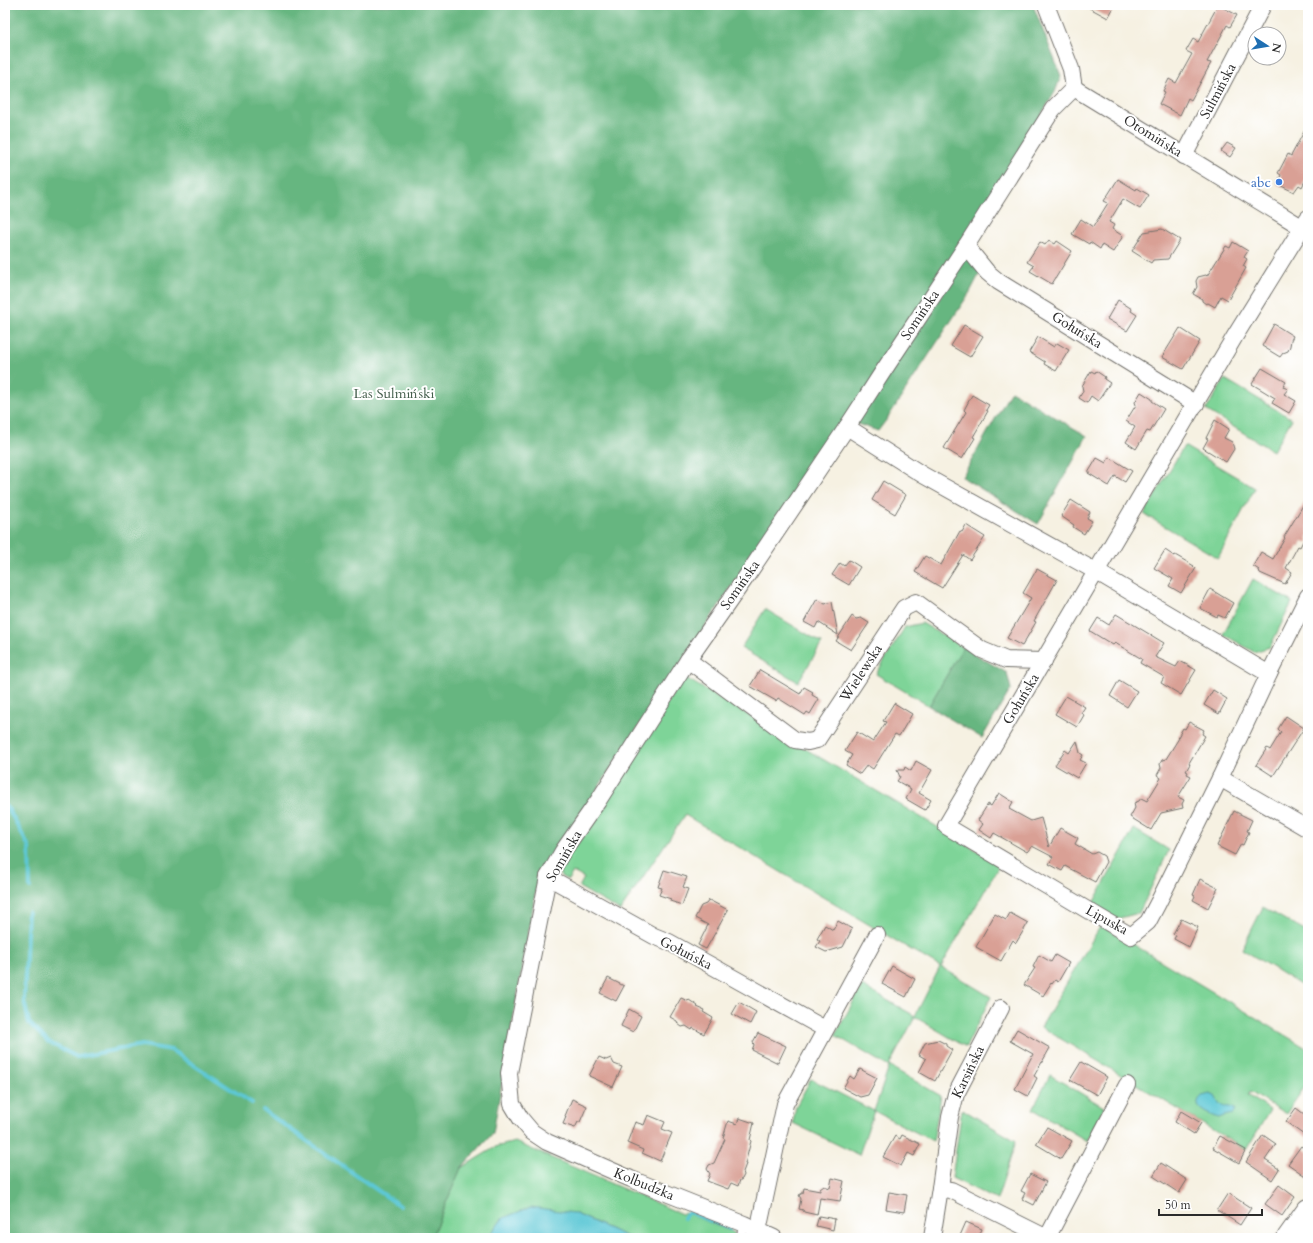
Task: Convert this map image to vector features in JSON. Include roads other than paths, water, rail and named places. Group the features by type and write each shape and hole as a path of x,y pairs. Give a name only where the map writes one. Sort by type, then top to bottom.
{"street":[{"path":"1046,5 1071,69 1074,88"},
{"name":"Sulmińska","path":"1184,156 1263,5"},
{"name":"Otomińska","path":"1074,88 1184,156 1306,225"},
{"name":"Somińska","path":"521,1119 512,1104 510,1073 548,877 563,851 598,801 688,660 847,427 966,246 1052,109 1074,88"},
{"name":"Gołuńska","path":"946,826 1196,404 1306,225"},
{"name":"Gołuńska","path":"966,246 987,272 999,282 1196,404"},
{"path":"847,427 923,475 1097,572 1269,674"},
{"name":"Lipuska","path":"946,826 1131,936 1148,922 1308,596"},
{"name":"Wielewska","path":"688,660 795,740 808,742 817,740 904,608 916,602 982,650 1006,660 1044,661"},
{"path":"1220,778 1308,829"},
{"name":"Gołuńska","path":"548,877 654,936 669,942 825,1029"},
{"path":"758,1231 785,1104 877,935"},
{"name":"Karsińska","path":"932,1238 950,1117 956,1094 1001,1008"},
{"path":"940,1188 952,1190 1047,1238 1127,1085"},
{"name":"Kolbudzka","path":"521,1119 532,1132 547,1142 631,1179 742,1231 758,1231 774,1238"},
{"path":"1288,1238 1308,1210"}],"water":[{"path":"1210,1094 1215,1096 1222,1106 1235,1109 1233,1114 1219,1118 1210,1115 1201,1109 1198,1105 1199,1100 1202,1096"},
{"path":"531,1207 574,1213 630,1238 487,1238 503,1218"}],"waterway":[{"path":"5,806 9,810 29,847 30,888"},
{"path":"28,912 24,1000 29,1023 48,1042 77,1057 142,1045 171,1050 252,1103"},
{"path":"263,1110 400,1206"},
{"path":"684,1218 688,1212 730,1229"},
{"path":"747,1236 751,1238"}],"place":[{"name":"abc","path":"1279,182"}],"park label":[{"name":"Las Sulmiński","path":"394,393"}]}
